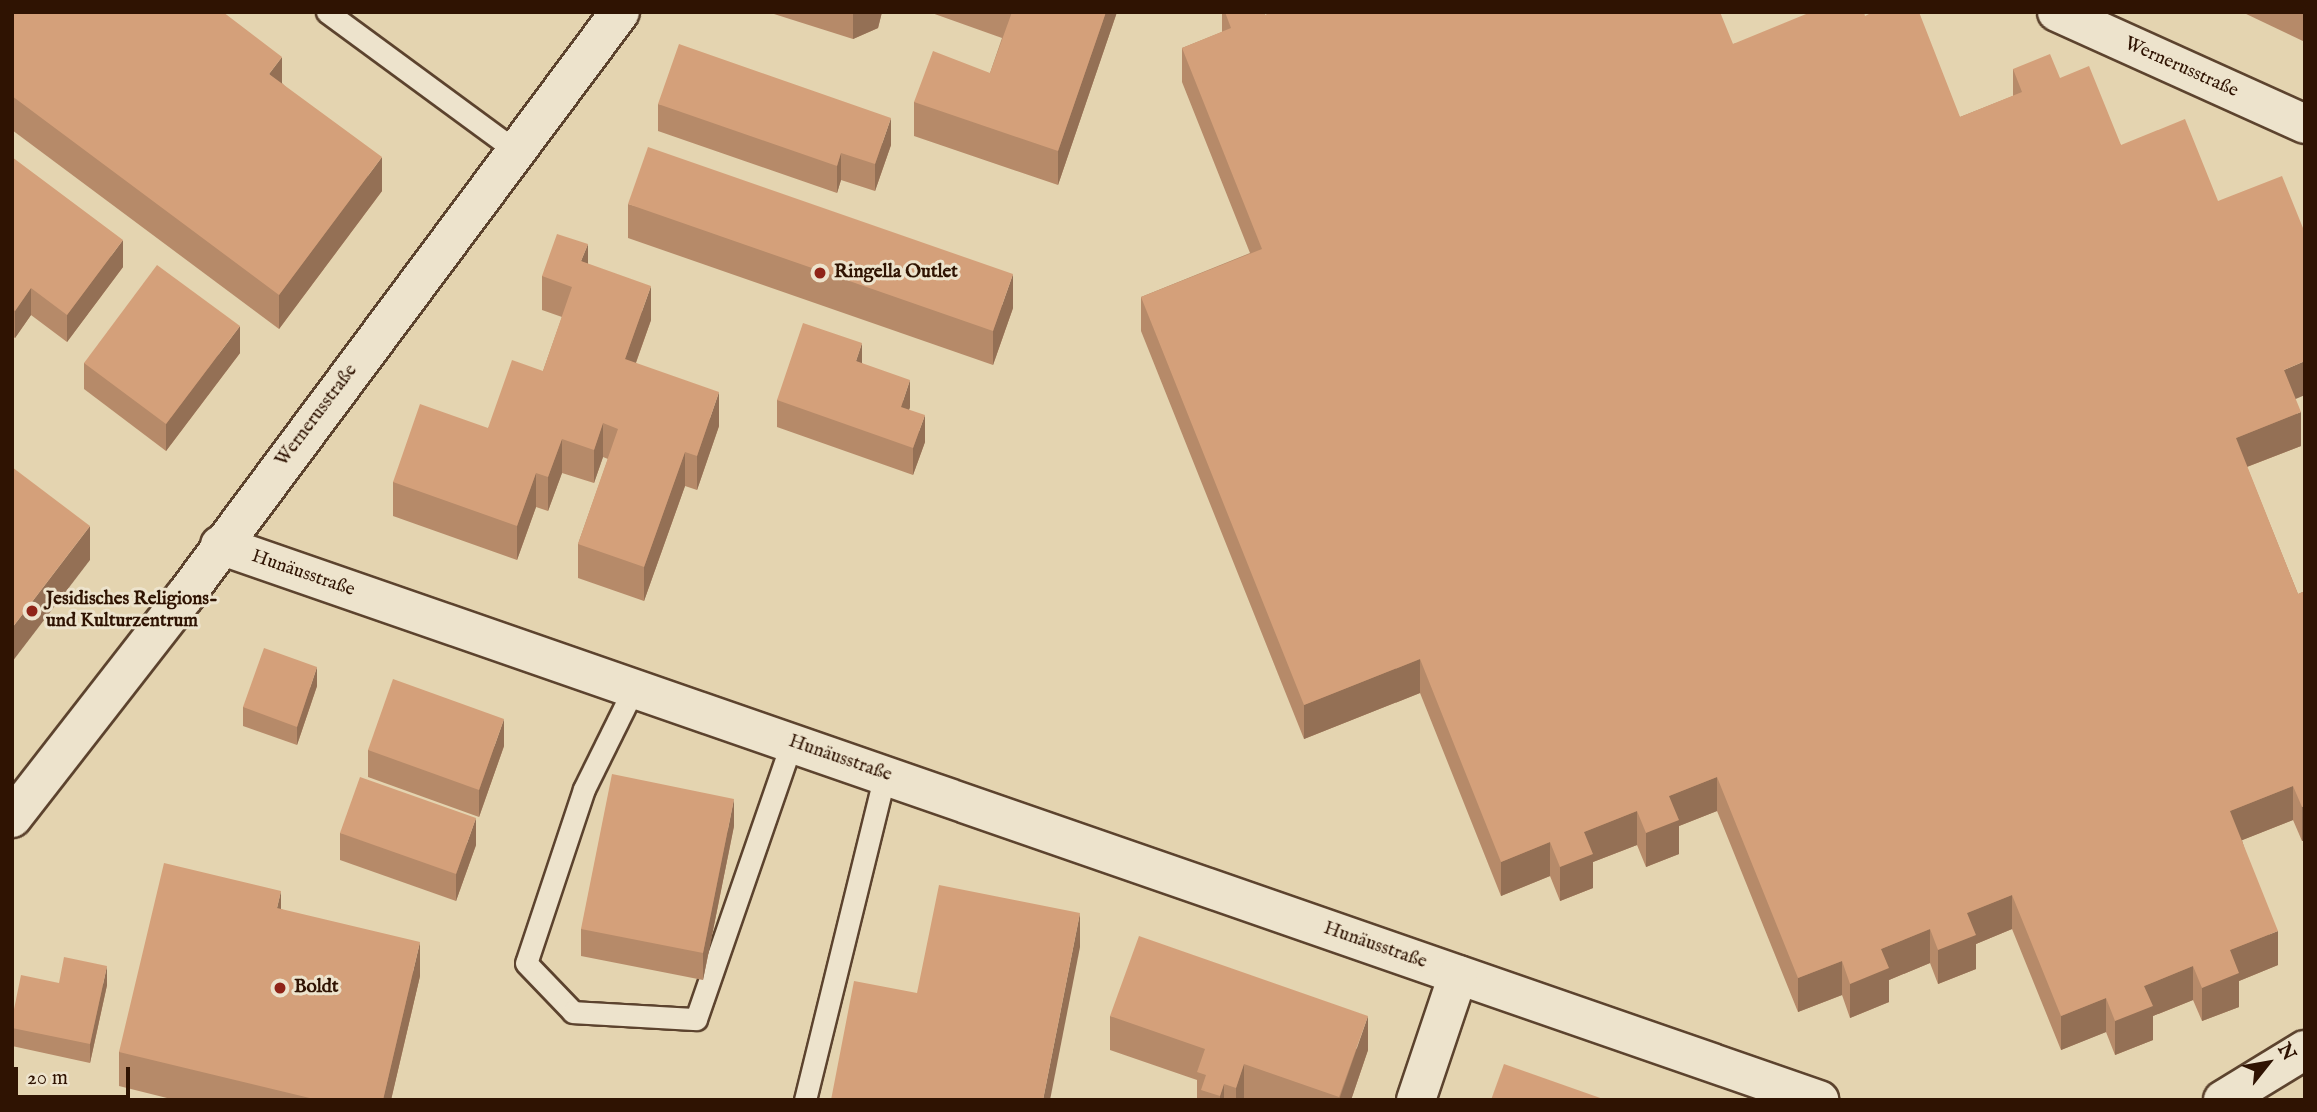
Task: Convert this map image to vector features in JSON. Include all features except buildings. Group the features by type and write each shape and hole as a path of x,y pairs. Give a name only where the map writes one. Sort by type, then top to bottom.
{"street":[{"name":"Wernerusstraße","path":"12,818 620,12"},
{"name":"Wernerusstraße","path":"2057,12 2305,124"},
{"name":"Hunäusstraße","path":"220,545 1819,1100"},
{"path":"1416,1100 1458,975"},
{"path":"2223,1100 2305,1050"}],"lane":[{"path":"327,12 516,151"},
{"path":"634,688 584,789 526,963 573,1013 696,1018 792,742"},
{"path":"805,1100 885,775"}],"place":[{"name":"Ringella Outlet","path":"820,273"},
{"name":"Jesidisches Religions- und Kulturzentrum","path":"32,611"},
{"name":"Boldt","path":"280,988"}]}
